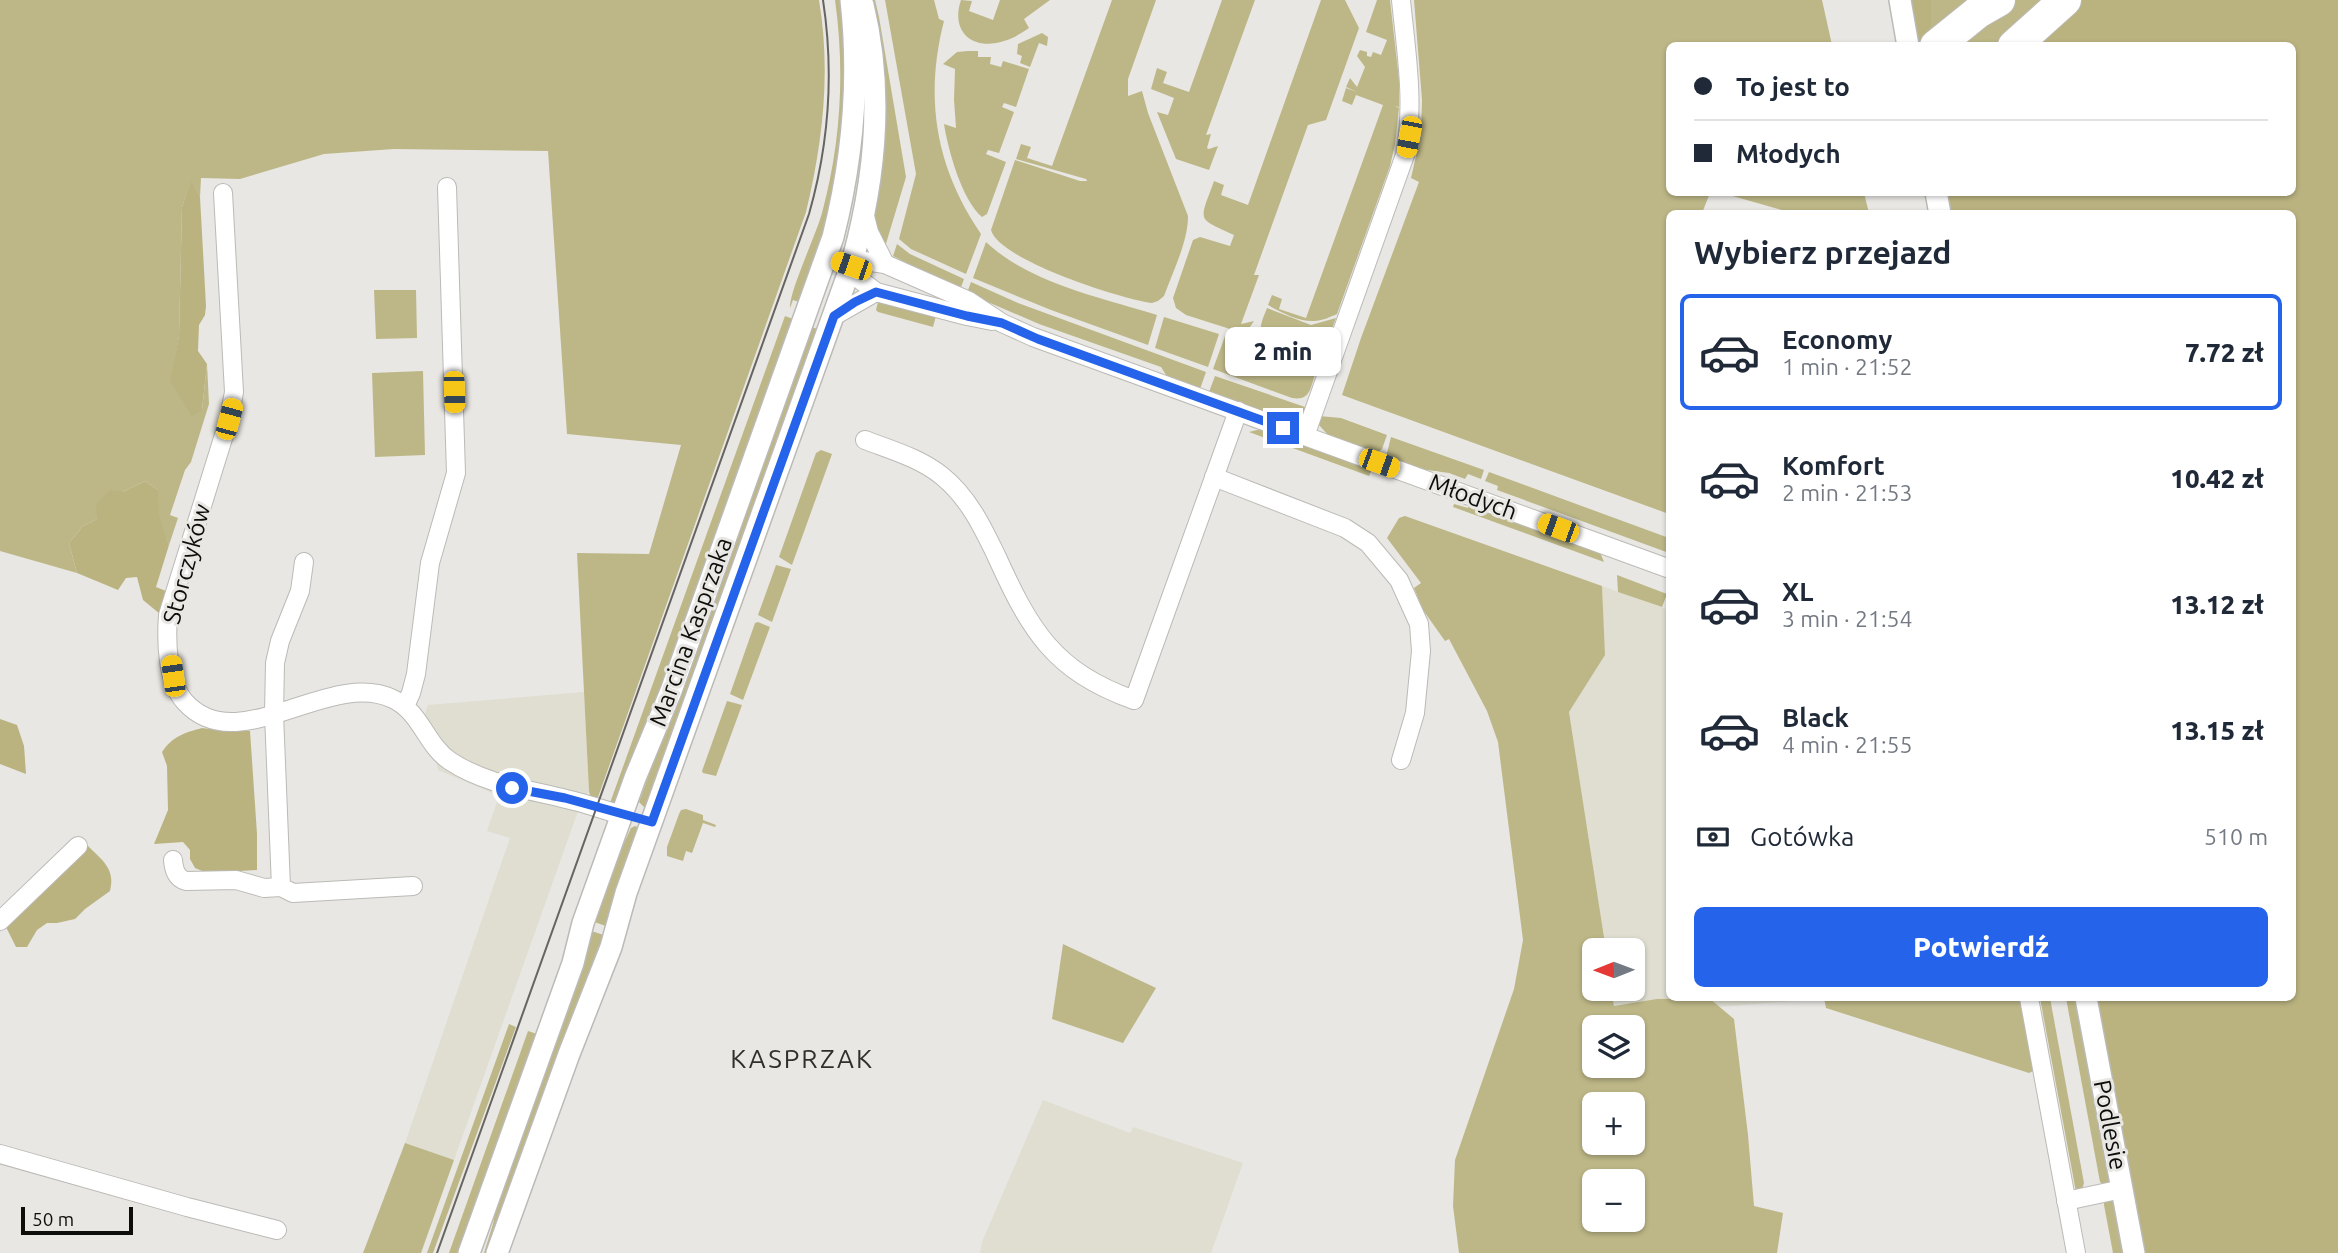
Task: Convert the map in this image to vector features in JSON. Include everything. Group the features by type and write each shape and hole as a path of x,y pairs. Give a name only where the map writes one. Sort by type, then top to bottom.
{"highway":[{"path":"1941,42 1978,12 1999,0"},
{"path":"2018,42 2065,0"}],"street":[{"name":"Marcina Kasprzaka","path":"469,1253 573,963 583,923 671,691 826,258 843,196 852,144 856,81 851,0"},
{"name":"Marcina Kasprzaka","path":"497,1253 572,1045 611,947 626,893 851,266 864,212 871,166 874,88 870,43 861,0"},
{"path":"1305,436 1405,155 1409,137 1410,87 1401,0"},
{"path":"1900,0 1908,42"},
{"path":"447,187 457,463 454,483 430,563 416,674 405,706 439,752 459,766 512,788 565,798 652,822"},
{"name":"Storczyków","path":"223,193 233,403 171,607 167,633 177,689 192,709 203,717 231,723 253,720 327,698 355,693 392,698 405,706"},
{"path":"864,212 869,232 885,264"},
{"name":"Młodych","path":"826,258 851,266 864,261 885,264 969,301 1002,323 1038,339 1666,568"},
{"name":"Młodych","path":"851,266 859,279 876,292 1002,323"},
{"path":"834,316 876,292"},
{"path":"865,440 920,461 942,476 961,496 985,530 1026,615 1054,655 1073,670 1134,700 1238,411"},
{"path":"1214,477 1345,528 1368,543 1399,580 1419,624 1421,651 1415,713 1401,760"},
{"path":"281,887 274,713 275,663 280,641 300,591 304,562"},
{"path":"0,921 78,845"},
{"path":"173,860 174,870 179,878 186,881 236,880 257,887 281,887 300,894 414,886"},
{"path":"2030,1001 2076,1253"},
{"name":"Podlesie","path":"2087,1001 2134,1253"},
{"path":"0,1154 277,1230"},
{"path":"2066,1201 2122,1189"}],"shaded area":[{"path":"0,0 819,0 825,80 821,133 806,212 597,800 590,796 589,791 577,553 649,554 681,445 567,434 548,151 394,149 324,154 240,179 201,178 200,197 191,181 182,207 179,336 171,381 202,410 207,364 209,404 191,462 185,470 170,515 178,518 169,545 158,516 158,490 145,481 123,492 97,519 83,526 69,543 77,573 0,551"},
{"path":"835,0 843,0 848,73 833,207 802,303 793,300 790,308 822,213 837,134 840,53"},
{"path":"869,0 875,0 879,17 906,177 885,247 878,237 874,220"},
{"path":"885,0 934,0 939,19 944,21 935,78 938,132 953,184 981,234 966,274 911,249 899,239 916,174"},
{"path":"961,0 972,1 969,11 993,20 1000,0 1050,0 1024,19 1029,28 1011,39 983,43 974,41 962,30 958,11"},
{"path":"1112,0 1156,0 1128,79 1128,96 1142,91 1188,216 1183,246 1164,296 1152,303 1090,286 1037,265 999,242 991,230 1015,160 1087,181 1016,159 1021,144 1031,147 1027,158 1052,166"},
{"path":"1222,0 1255,0 1206,135 1211,134 1207,148 1218,146 1209,170 1176,159 1157,112 1168,115 1174,98 1151,89 1157,68 1167,72 1163,83 1189,92"},
{"path":"1321,0 1345,0 1359,28 1326,120 1308,125 1254,275 1259,275 1241,324 1254,321 1250,327 1241,331 1186,315 1176,308 1173,298 1193,240 1200,237 1230,246 1234,235 1213,225 1204,217 1205,205 1214,181 1224,185 1221,195 1248,205"},
{"path":"1377,0 1390,0 1399,80 1399,107 1395,106 1399,108 1390,166 1337,314 1320,320 1303,320 1268,305 1272,295 1282,299 1279,309 1306,318 1383,105 1356,95 1352,105 1342,101 1346,88 1357,92 1346,87 1350,78 1357,87 1365,67 1357,56 1360,50 1371,57 1373,52 1381,55 1387,40 1366,32"},
{"path":"1414,0 1822,0 1831,42 1666,42 1666,196 1709,196 1703,210 1666,210 1666,513 1342,395 1419,182 1411,178 1421,134 1422,100"},
{"path":"1908,0 1931,0 1928,42 1915,42"},
{"path":"1931,0 1989,0 1933,42 1929,42"},
{"path":"2012,0 2052,0 2007,42 1951,42"},
{"path":"2074,0 2338,0 2338,1253 2142,1253 2096,1001 2296,1001 2296,210 1949,210 1947,196 2296,196 2296,42 2027,42"},
{"path":"1042,33 1048,37 1047,46 1039,43 1030,67 1020,63 1022,56 1017,54 1018,44"},
{"path":"978,51 978,57 991,57 990,64 1001,67 1003,61 1029,69 1016,107 1004,103 1002,107 1014,112 999,153 988,150 986,154 1006,162 987,214 982,217 962,187 944,124 956,128 955,69 943,64 957,52"},
{"path":"191,180 200,197 206,306 205,315 199,325 198,351 207,364 202,410 192,416 170,381 179,336 182,207"},
{"path":"1732,196 1865,196 1868,210 1782,210"},
{"path":"986,242 1024,269 1045,279 1157,315 1148,345 973,278"},
{"path":"897,244 910,254 964,279 960,290 893,256"},
{"path":"971,282 1018,303 1206,372 1200,389 1168,378 1161,367 1039,324 967,293"},
{"path":"374,290 416,290 417,338 376,339"},
{"path":"878,302 936,316 933,327 878,312"},
{"path":"1267,308 1311,325 1336,318 1325,348 1304,354 1281,347 1268,339 1261,330"},
{"path":"798,311 619,804 610,803 785,316 793,319"},
{"path":"814,317 812,327 820,330 648,807 645,808 639,802"},
{"path":"1164,317 1219,334 1208,367 1155,348"},
{"path":"1225,336 1311,365 1316,372 1309,392 1303,397 1292,398 1213,369"},
{"path":"423,371 425,455 375,457 372,373"},
{"path":"1215,376 1308,408 1304,415 1298,418 1283,419 1209,392"},
{"path":"1319,416 1341,418 1387,435 1382,449 1377,453 1329,436 1319,425"},
{"path":"1264,430 1372,469 1369,476 1249,432"},
{"path":"1391,437 1484,470 1481,479 1468,474 1465,479 1449,473 1420,469 1386,457"},
{"path":"821,450 832,454 792,565 779,557 816,453"},
{"path":"1489,472 1666,537 1666,552 1497,490 1498,486 1485,481"},
{"path":"145,481 158,490 159,516 169,545 156,587 166,591 160,614 143,600 137,577 126,578 118,590 77,573 69,543 83,526 97,519 96,504 110,490 123,492"},
{"path":"1454,504 1468,508 1469,504 1600,552 1604,562 1453,507"},
{"path":"1405,516 1602,586 1605,655 1569,712 1604,938 1582,938 1582,1001 1613,1001 1614,1006 1657,999 1713,1001 1734,1019 1754,1206 1783,1213 1777,1253 1459,1253 1453,1206 1455,1160 1514,989 1523,940 1498,742 1487,711 1449,639 1445,641 1423,610 1414,588 1421,583 1387,538 1399,518"},
{"path":"776,565 791,569 772,622 758,615"},
{"path":"1617,575 1666,594 1666,597 1662,607 1618,592"},
{"path":"1602,586 1666,609 1666,999 1614,1006 1613,1001 1645,1001 1645,938 1604,938 1569,712 1605,655"},
{"path":"755,623 770,627 743,700 730,694"},
{"path":"584,692 589,791 577,814 454,1160 405,1143 510,838 487,831 499,796 438,770 425,714 428,705"},
{"path":"727,701 742,705 716,776 703,773 702,771"},
{"path":"0,719 17,725 24,746 26,774 0,764"},
{"path":"202,728 250,731 257,870 207,873 195,868 190,859 190,850 183,842 154,844 168,810 167,766 162,752 179,736"},
{"path":"681,810 703,815 703,820 716,825 715,827 703,823 692,853 686,851 683,861 667,856 667,847"},
{"path":"631,828 640,828 614,929 589,920"},
{"path":"87,845 109,871 110,891 75,919 47,923 37,930 27,947 16,947 5,925"},
{"path":"585,929 610,937 489,1253 484,1253 498,1198"},
{"path":"1063,944 1156,988 1123,1043 1052,1019"},
{"path":"1712,1001 1793,1001 1718,1007"},
{"path":"1825,1001 2026,1001 2038,1069 2029,1073 1826,1008"},
{"path":"2041,1001 2051,1001 2084,1183 2082,1190 2076,1192"},
{"path":"2067,1001 2078,1001 2110,1182 2104,1185 2100,1182"},
{"path":"509,1024 516,1027 433,1253 427,1253"},
{"path":"528,1031 537,1034 460,1253 449,1253"},
{"path":"1043,1100 1130,1133 1133,1127 1243,1163 1211,1253 980,1253 982,1242"},
{"path":"405,1143 454,1160 421,1253 363,1253"},
{"path":"2112,1199 2115,1201 2124,1253 2113,1253 2104,1205 2104,1202"}],"tram line":[{"path":"437,1253 809,214 821,161 828,108 828,54 823,0"}],"district":[{"name":"KASPRZAK","path":"802,1059"}],"route":[{"path":"512,788 565,798 652,822 834,316 876,292 1002,323 1038,339 1283,428"}]}
